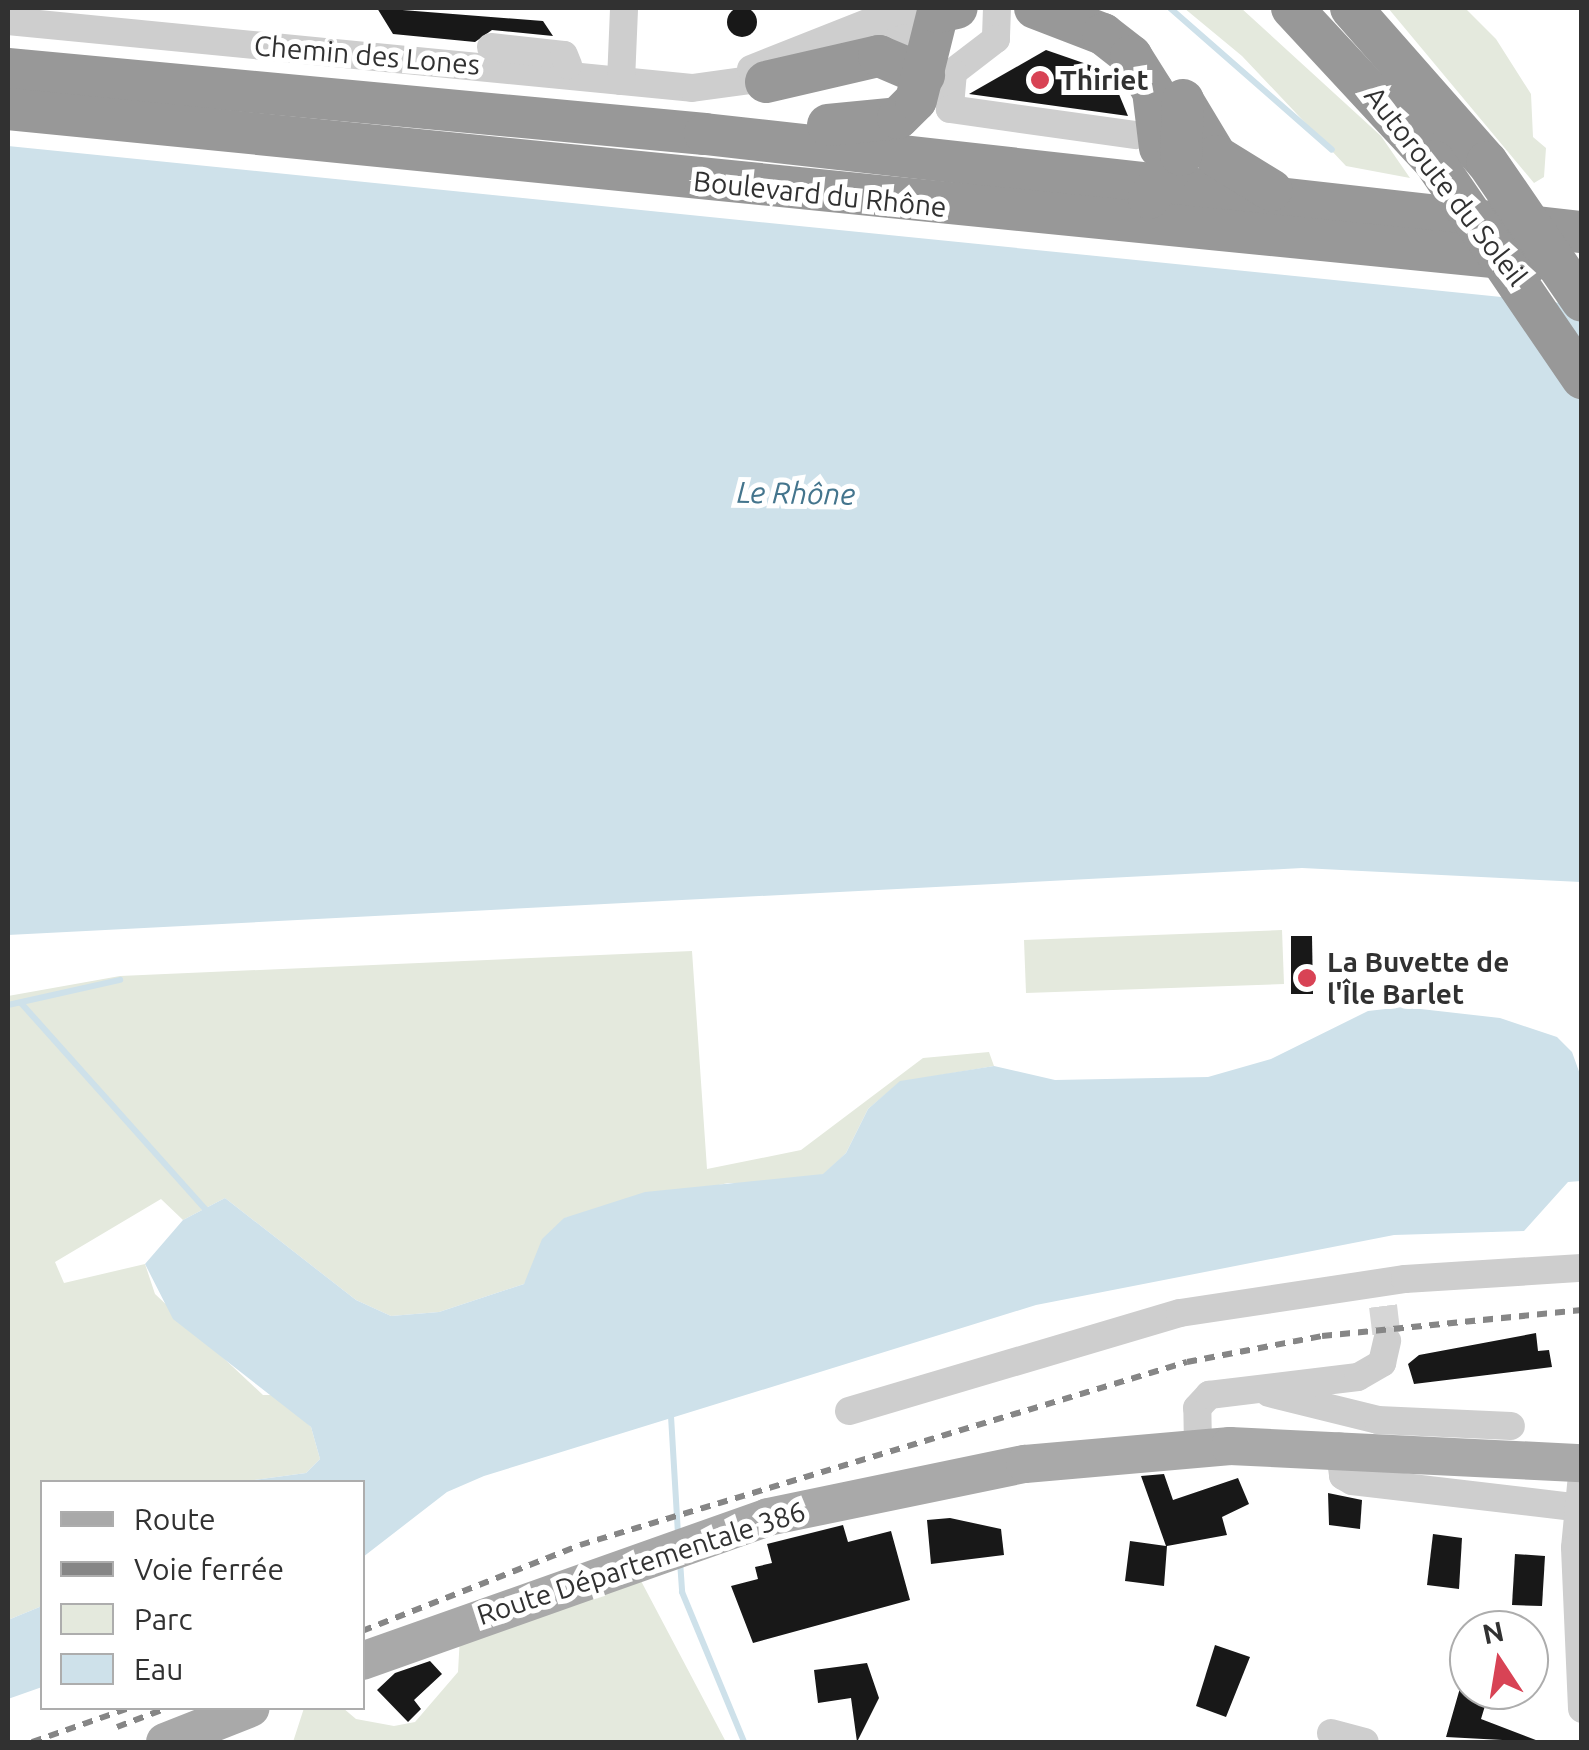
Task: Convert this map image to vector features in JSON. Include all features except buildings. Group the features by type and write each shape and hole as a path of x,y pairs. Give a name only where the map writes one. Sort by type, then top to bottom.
{"highway":[{"path":"1027,8 1103,34 1142,71 1156,103 1166,182 1200,216 1574,254"},
{"path":"1104,8 1152,41 1216,156 1280,196"},
{"name":"Autoroute du Soleil","path":"1292,8 1434,160 1582,378"},
{"name":"Autoroute du Soleil","path":"1351,8 1487,162 1582,300"},
{"path":"704,134 746,122 875,126 916,100 938,77 943,9"},
{"path":"746,85 879,56 938,77"},
{"name":"Boulevard du Rhône","path":"8,69 1166,182 1280,196 1574,254"},
{"path":"427,152 686,155 1115,200 1148,199 1166,182 1182,155 1182,100"},
{"name":"Boulevard du Rhône","path":"8,109 427,152 1574,254"}],"main road":[{"name":"Route Départementale 386","path":"365,1660 768,1517 1025,1464 1198,1447 1339,1446 1582,1463"},
{"path":"165,1742 246,1710"}],"street":[{"path":"1027,8 996,39 938,77 950,109 1136,135"},
{"path":"621,81 624,9"},
{"path":"746,85 750,70 900,10 943,9"},
{"name":"Chemin des Lones","path":"8,22 621,81 746,85 853,44 901,34 943,9"},
{"path":"491,48 564,55 571,75"},
{"path":"849,1411 1180,1313 1382,1296 1582,1268"},
{"path":"1198,1447 1203,1398 1358,1378 1382,1363 1387,1340"},
{"path":"1258,1389 1378,1420 1511,1426"},
{"path":"1339,1446 1343,1476 1352,1481 1579,1507"},
{"path":"1582,1475 1582,1709"},
{"path":"1331,1733 1365,1742"}],"green space":[{"path":"1184,8 1241,8 1381,136 1410,178 1346,166 1242,56"},
{"path":"1388,8 1465,8 1496,39 1531,94 1533,137 1546,148 1544,177 1534,183"},
{"path":"1282,930 1284,984 1026,993 1024,940"},
{"path":"692,951 707,1169 801,1150 923,1058 989,1052 994,1066 900,1082 868,1109 846,1153 824,1174 787,1183 728,1183 565,1218 524,1284 439,1312 391,1316 356,1300 225,1198 183,1220 161,1199 55,1262 64,1283 145,1264 155,1294 263,1395 277,1395 311,1427 320,1459 306,1473 254,1480 40,1480 40,1607 8,1620 8,996 120,976"},
{"path":"640,1579 726,1742 293,1742 303,1710 345,1710 356,1719 394,1726 415,1722 458,1672 460,1636"}],"water":[{"name":"Le Rhône","path":"8,146 1581,305 1581,882 1302,868 8,935"},
{"path":"1403,1007 1500,1018 1557,1037 1572,1052 1581,1077 1581,1181 1568,1182 1524,1231 1394,1235 1036,1305 484,1476 447,1492 365,1555 365,1480 254,1480 306,1473 320,1459 311,1427 173,1319 145,1264 183,1220 225,1198 356,1300 391,1316 439,1312 524,1284 542,1239 564,1218 645,1192 823,1174 846,1153 868,1109 900,1081 994,1066 1055,1080 1208,1077 1271,1059 1368,1011"},
{"path":"40,1607 40,1688 8,1699 8,1620"}],"waterway":[{"path":"1170,8 1332,150"},
{"path":"8,1005 120,980"},
{"path":"21,1003 206,1210"},
{"path":"671,1416 678,1534"},
{"path":"680,1561 682,1592 744,1742"}],"tunnel":[{"path":"1383,1306 1387,1341"}],"railway":[{"path":"365,1630 580,1545 1187,1362 1322,1336 1582,1310"},
{"path":"32,1742 123,1710"},
{"path":"117,1727 162,1710"}],"place":[{"name":"Thiriet","path":"1040,80"},
{"name":"La Buvette de l'Île Barlet","path":"1307,978"}]}
